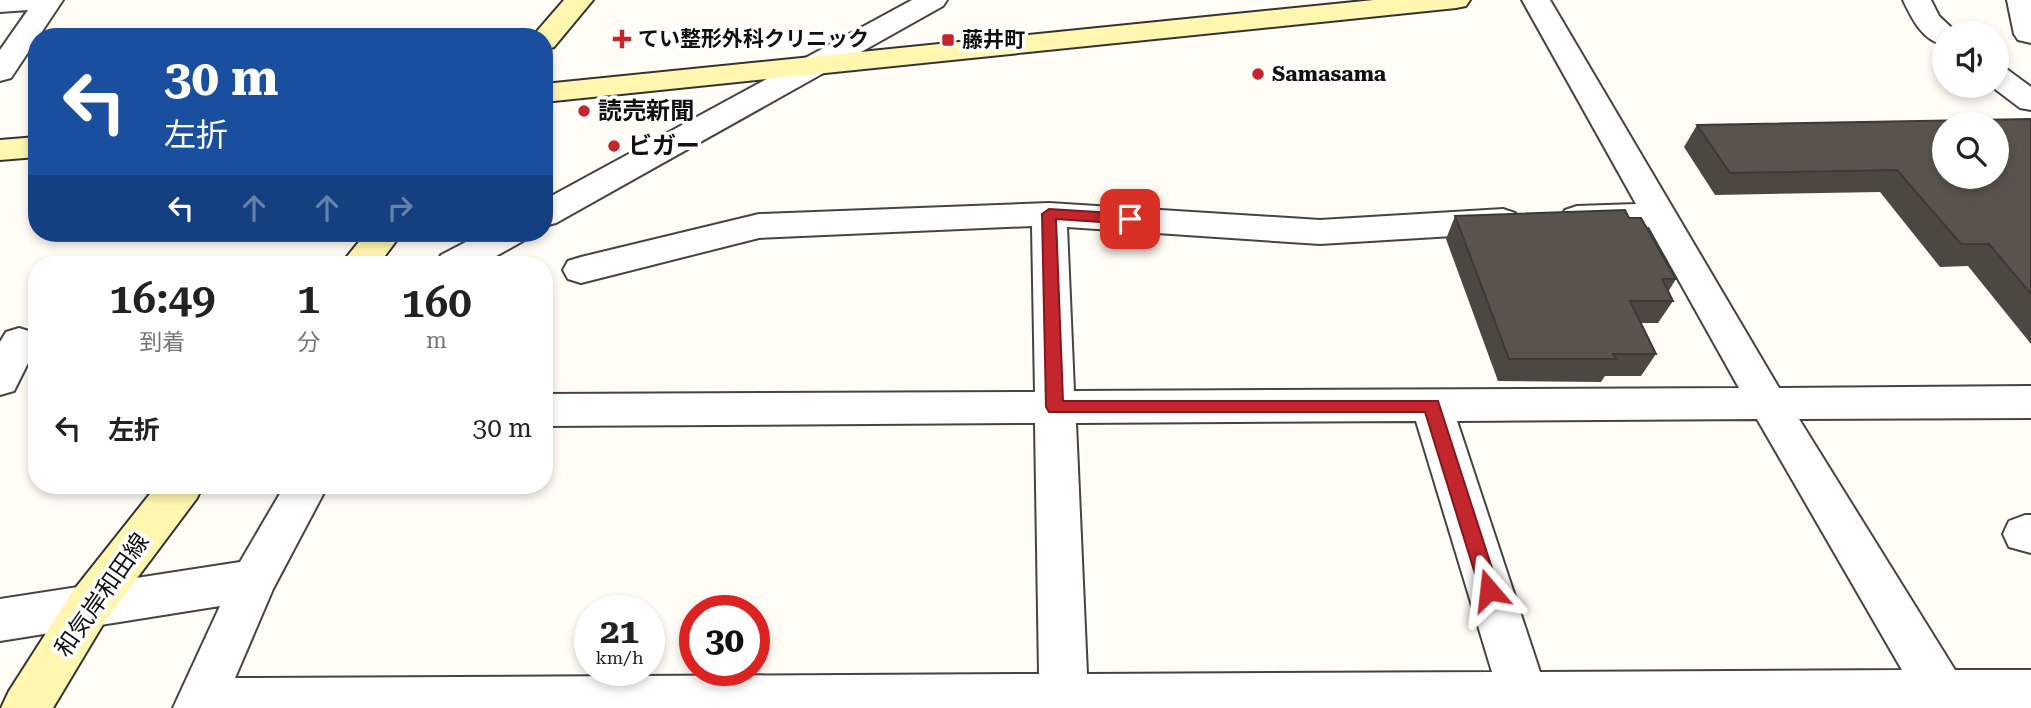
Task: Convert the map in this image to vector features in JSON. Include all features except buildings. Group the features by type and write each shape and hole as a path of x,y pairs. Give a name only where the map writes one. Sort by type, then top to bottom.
{"street":[{"path":"0,4 48,0"},
{"path":"29,28 48,0"},
{"path":"553,30 579,0"},
{"path":"553,210 933,0"},
{"path":"553,92 1456,0"},
{"path":"1536,0 1769,405 1946,701"},
{"path":"1917,0 1932,25"},
{"path":"2021,0 2028,34 2031,34"},
{"path":"0,72 28,30"},
{"path":"2009,85 2031,101"},
{"path":"0,150 28,147"},
{"path":"581,271 759,226 1049,214 1320,232 1536,219 1661,215"},
{"path":"1049,214 1064,702"},
{"path":"366,256 377,242"},
{"path":"469,256 494,242"},
{"path":"0,380 19,342"},
{"path":"553,410 2031,402"},
{"path":"1432,406 1522,695"},
{"name":"和気岸和田線","path":"26,708 89,606 175,494"},
{"path":"302,494 254,580 199,705 1064,702 1522,695 1946,701 2031,693"},
{"path":"0,620 254,580"}],"place":[{"name":"てい整形外科クリニック","path":"622,39"},
{"name":"藤井町","path":"948,40"},
{"name":"Samasama","path":"1258,74"},
{"name":"読売新聞","path":"584,111"},
{"name":"ビガー","path":"614,146"}],"route":[{"path":"1130,219 1049,214 1055,407 1432,406 1489,590"}]}
